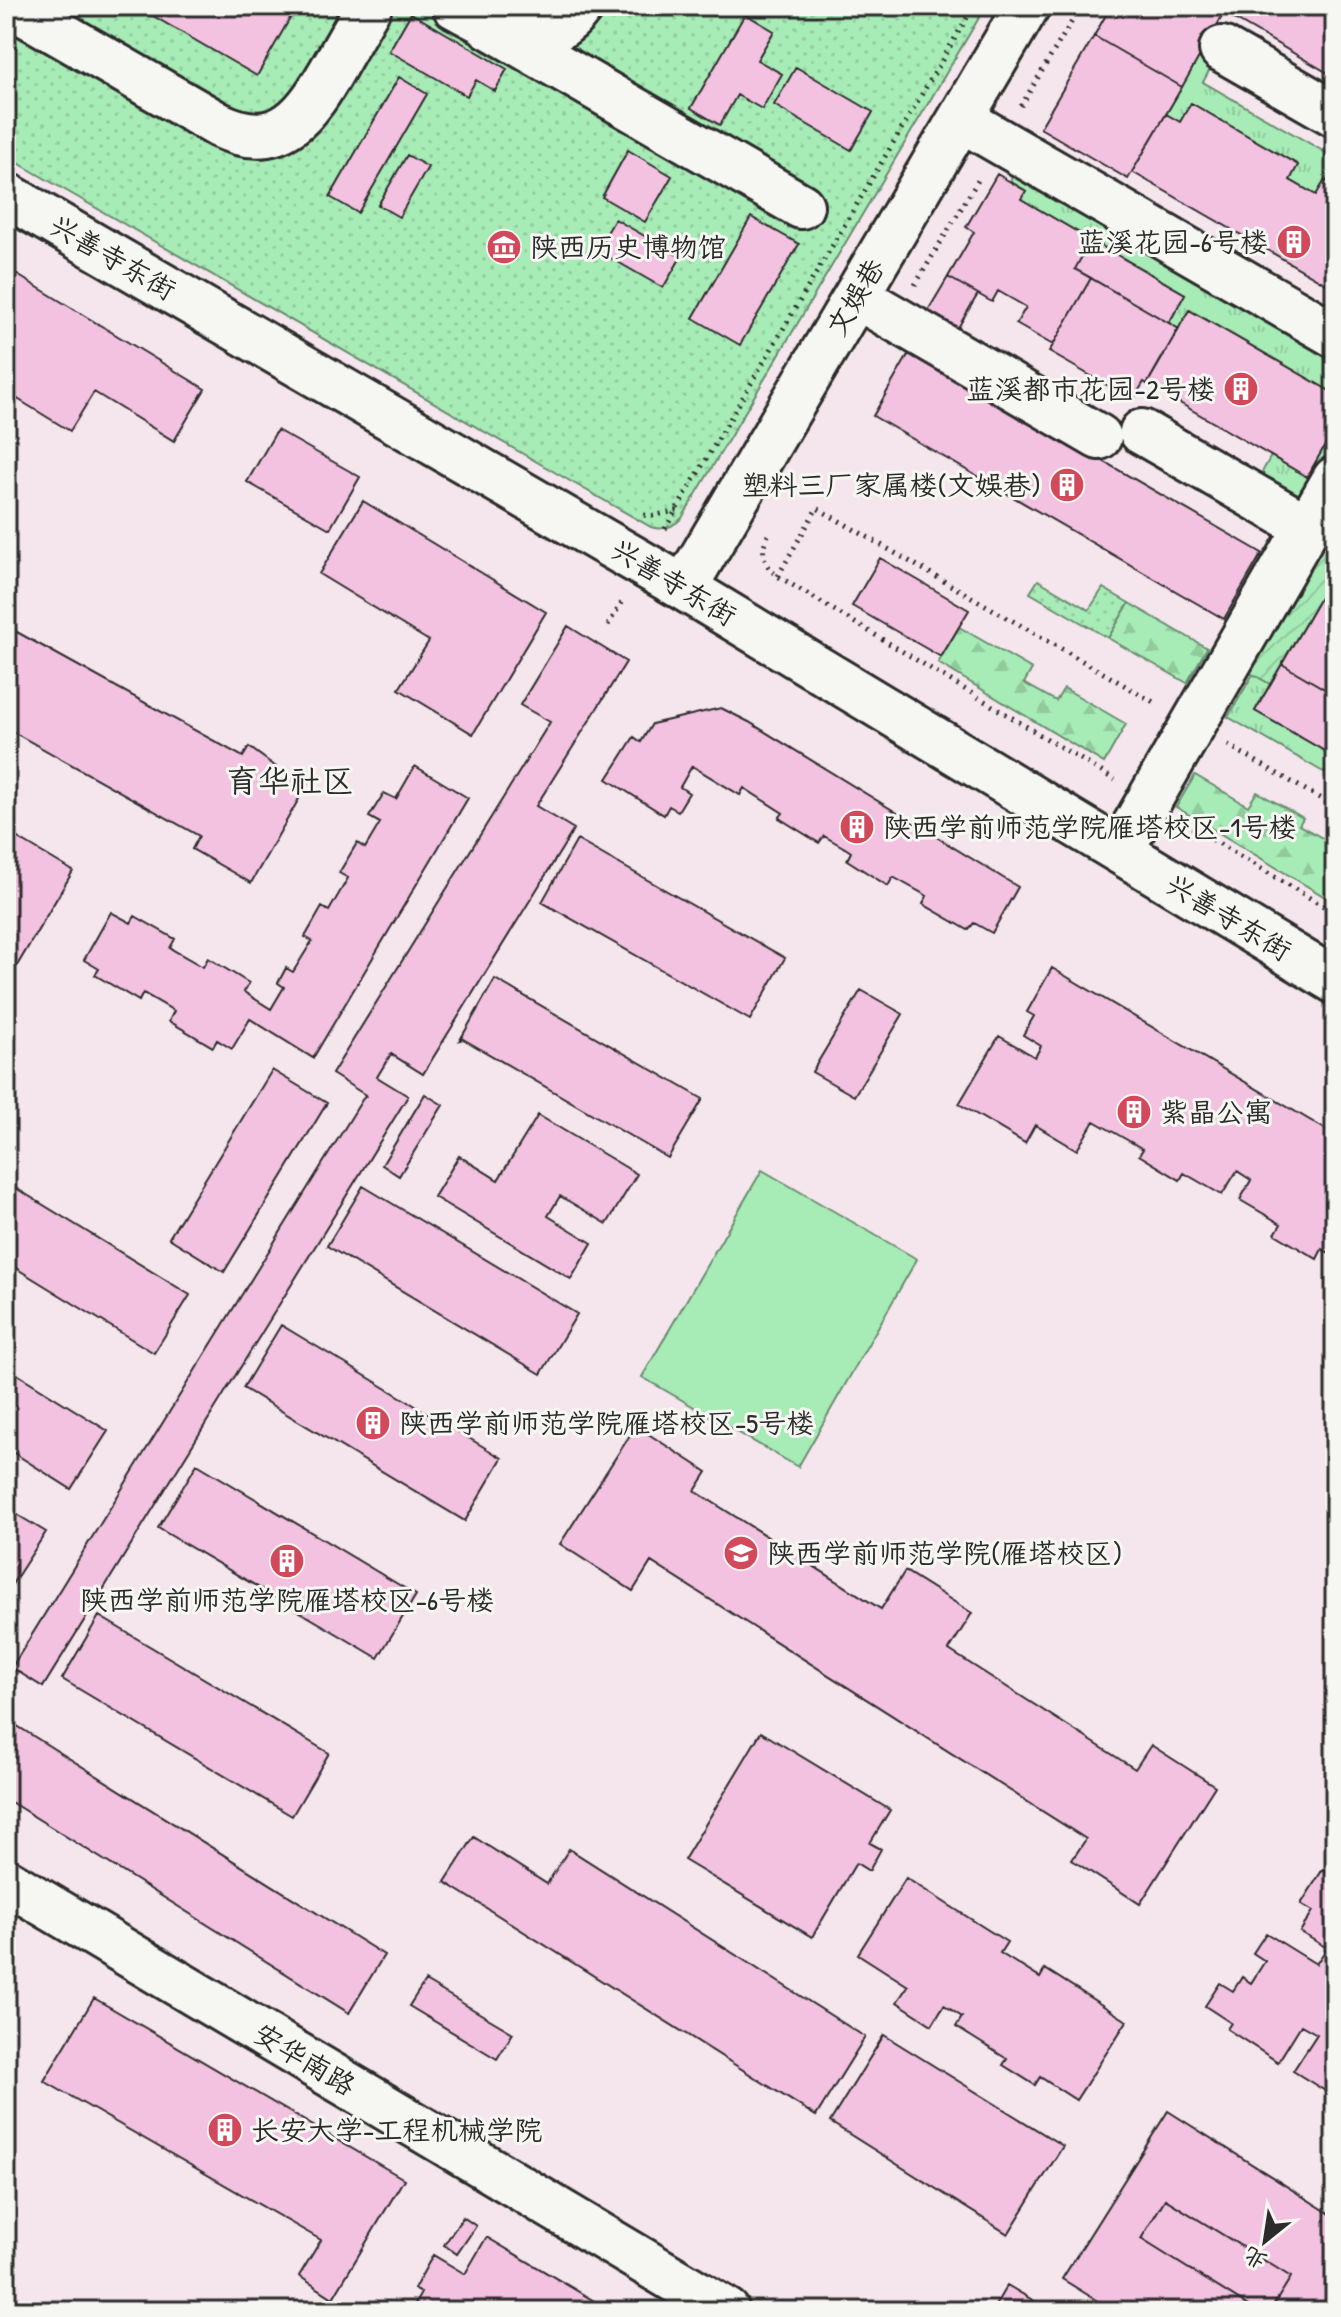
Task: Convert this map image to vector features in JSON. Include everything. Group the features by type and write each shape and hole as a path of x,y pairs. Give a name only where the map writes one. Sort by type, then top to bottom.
{"street":[{"path":"12,6 219,125 231,131 258,135 285,128 307,111 369,6"},
{"path":"472,16 515,34 542,33 567,21 581,6"},
{"name":"文娱巷","path":"684,588 1027,6"},
{"path":"472,16 801,206"},
{"path":"1222,49 1335,114"},
{"path":"961,119 1335,335"},
{"name":"兴善寺东街","path":"6,195 644,564 1335,981"},
{"path":"856,296 895,319 1307,527"},
{"path":"1120,851 1335,479"},
{"name":"安华南路","path":"6,1881 727,2311"}],"path":[{"path":"608,625 974,6"},
{"path":"895,319 1081,6"},
{"path":"778,576 817,508 1335,807"},
{"path":"774,525 763,548 768,568 778,576 1335,913"}],"green space":[{"name":"陕西历史博物馆","path":"6,6 986,6 682,518 660,529 651,527 570,481 6,156"},
{"path":"1203,50 1216,58 1203,82 1335,158 1335,186 1316,195 1290,180 1298,165 1191,103 1180,122 1166,114"},
{"path":"1016,171 1335,355 1335,394 1190,310 1179,329 1169,323 1185,294 1021,199 1025,190 1010,181"},
{"path":"1335,428 1334,450 1329,466 1305,495 1296,494 1261,474 1271,456 1307,476"},
{"path":"1335,503 1335,572 1270,684 1240,667"},
{"path":"1038,580 1089,610 1103,588 1129,603 1108,638 1030,593"},
{"path":"1129,603 1207,648 1187,683 1108,638"},
{"path":"959,627 1032,669 1024,683 1056,701 1064,688 1126,724 1104,763 938,663"},
{"path":"1253,674 1270,684 1255,711 1335,757 1335,769 1329,766 1325,773 1228,717"},
{"path":"1195,775 1248,806 1257,792 1303,818 1299,825 1335,845 1335,903 1176,807"},
{"path":"762,1170 917,1259 798,1467 642,1377"}],"building":[{"path":"136,6 297,6 257,76"},
{"path":"1111,6 1228,6 1182,87 1094,36"},
{"path":"1228,6 1335,6 1335,77 1224,13"},
{"path":"411,13 507,69 495,91 476,80 467,96 389,51"},
{"path":"745,14 774,31 757,60 782,74 762,109 737,95 720,125 691,108"},
{"path":"1094,36 1182,87 1128,179 1040,128"},
{"path":"796,67 873,112 851,150 774,105"},
{"path":"399,77 427,94 358,213 330,197"},
{"name":"蓝溪花园-6号楼","path":"1191,103 1298,165 1290,180 1316,195 1325,180 1335,186 1335,289 1132,172 1166,114 1180,122"},
{"path":"628,150 672,176 645,222 602,197"},
{"path":"407,155 428,167 399,217 378,205"},
{"path":"997,174 1026,191 1021,199 1091,240 1075,269 1091,278 1053,345 1016,324 1026,307 998,291 992,302 948,277 974,232 966,227"},
{"path":"751,217 799,244 740,345 693,318"},
{"path":"615,219 681,257 663,288 597,250"},
{"path":"1091,240 1185,294 1169,323 1075,269"},
{"path":"6,268 205,389 174,441 94,392 70,431 6,392"},
{"path":"948,277 978,294 956,331 926,314"},
{"path":"1091,278 1179,329 1147,384 1144,382 1133,400 1049,352"},
{"name":"蓝溪都市花园-2号楼","path":"1189,310 1335,394 1335,428 1307,477 1147,384"},
{"name":"塑料三厂家属楼(文娱巷)","path":"911,350 1262,553 1224,619 873,416"},
{"path":"277,430 360,477 330,529 247,482"},
{"path":"363,501 546,612 473,734 399,689 429,641 319,574"},
{"path":"880,558 969,610 941,657 852,606"},
{"path":"1335,572 1335,695 1282,664"},
{"path":"6,626 243,757 249,747 287,775 303,772 312,776 251,883 192,849 199,836 6,728"},
{"path":"568,626 626,662 536,806 574,829 423,1074 391,1054 377,1077 408,1096 43,1687 9,1666 12,1667 367,1096 332,1074 550,722 520,705"},
{"path":"1282,664 1335,695 1335,757 1255,711"},
{"name":"陕西学前师范学院雁塔校区-1号楼","path":"721,708 749,722 1018,887 992,933 974,923 968,930 923,904 927,896 893,877 888,886 847,860 851,852 845,848 824,836 819,843 779,818 783,813 744,788 740,795 692,766 680,787 689,793 678,811 669,806 664,815 607,779 634,737 641,742 652,724"},
{"path":"415,766 468,798 313,1058 250,1019 232,1049 217,1040 213,1047 169,1021 174,1011 143,993 139,1001 95,975 99,969 84,960 111,912 131,923 135,916 175,939 170,948 203,967 208,958 249,983 244,992 271,1009 284,987 278,983 286,968 293,972 312,941 305,937 322,907 329,911 348,878 339,873 357,843 365,848 380,823 369,817 384,793 396,799"},
{"path":"6,831 73,871 12,974 6,970"},
{"path":"577,840 785,958 750,1020 542,902"},
{"name":"紫晶公寓","path":"1052,968 1335,1135 1335,1256 1322,1249 1317,1259 1275,1234 1281,1224 1240,1200 1251,1180 1237,1171 1222,1195 1184,1173 1180,1180 1139,1155 1143,1149 1094,1121 1077,1150 1035,1125 1025,1143 959,1104 999,1036 1035,1057 1041,1046 1023,1035 1034,1016 1027,1012"},
{"path":"495,979 703,1099 668,1158 460,1040"},
{"path":"861,990 903,1014 854,1096 812,1072"},
{"path":"272,1070 327,1103 224,1272 169,1238"},
{"path":"425,1094 443,1105 399,1176 382,1165"},
{"path":"538,1115 637,1174 607,1224 560,1196 548,1216 592,1243 571,1279 434,1197 459,1156 498,1180"},
{"path":"6,1182 190,1295 154,1353 6,1262"},
{"path":"363,1186 577,1314 541,1374 327,1246"},
{"name":"陕西学前师范学院雁塔校区-5号楼","path":"281,1325 502,1458 465,1521 243,1388"},
{"path":"6,1367 108,1431 71,1489 6,1448"},
{"path":"636,1426 707,1472 695,1491 881,1609 905,1571 972,1613 949,1650 1135,1769 1151,1745 1215,1786 1140,1904 1072,1860 1086,1839 651,1562 633,1591 560,1544"},
{"name":"陕西学前师范学院雁塔校区-6号楼","path":"197,1464 416,1595 378,1658 158,1528"},
{"path":"6,1508 46,1532 9,1589 6,1586"},
{"path":"99,1616 329,1753 292,1816 62,1679"},
{"path":"6,1719 384,1955 349,2013 6,1799"},
{"path":"761,1732 890,1810 870,1843 881,1849 869,1871 856,1863 812,1937 684,1860"},
{"path":"474,1837 547,1884 569,1849 865,2037 816,2116 445,1882"},
{"path":"1323,1869 1335,1877 1335,2097 1293,2071 1317,2034 1301,2025 1278,2062 1227,2029 1231,2023 1205,2006 1220,1983 1233,1991 1242,1977 1251,1983 1265,1961 1253,1953 1266,1933 1316,1964 1327,1948 1300,1932 1313,1911 1301,1904"},
{"path":"906,1878 1007,1942 1000,1953 1040,1978 1045,1969 1127,2021 1076,2100 1040,2077 1035,2085 1003,2065 1007,2059 956,2027 962,2017 944,2005 932,2025 897,2002 908,1986 858,1954"},
{"path":"425,1981 513,2033 497,2059 409,2006"},
{"name":"长安大学-工程机械学院","path":"94,1998 404,2179 333,2298 299,2276 321,2240 44,2081"},
{"path":"884,2035 1063,2146 1008,2234 830,2122"},
{"path":"1168,2111 1335,2217 1335,2288 1321,2311 1270,2311 1291,2277 1165,2199 1141,2239 1256,2311 1114,2311 1062,2279"},
{"path":"1165,2199 1291,2277 1270,2311 1256,2311 1141,2239"},
{"path":"463,2217 476,2226 457,2254 444,2245"},
{"path":"486,2238 611,2311 411,2311 421,2293 414,2289 433,2255 465,2274"},
{"path":"1007,2285 1048,2309 1052,2303 1064,2311 992,2311"}],"place":[{"name":"蓝溪花园-6号楼","path":"1294,242"},
{"name":"陕西历史博物馆","path":"504,247"},
{"name":"蓝溪都市花园-2号楼","path":"1241,389"},
{"name":"塑料三厂家属楼(文娱巷)","path":"1067,485"},
{"name":"陕西学前师范学院雁塔校区-1号楼","path":"857,827"},
{"name":"紫晶公寓","path":"1134,1112"},
{"name":"陕西学前师范学院雁塔校区-5号楼","path":"373,1423"},
{"name":"陕西学前师范学院(雁塔校区)","path":"741,1553"},
{"name":"陕西学前师范学院雁塔校区-6号楼","path":"287,1561"},
{"name":"长安大学-工程机械学院","path":"225,2130"}],"district":[{"name":"育华社区","path":"290,781"}]}
